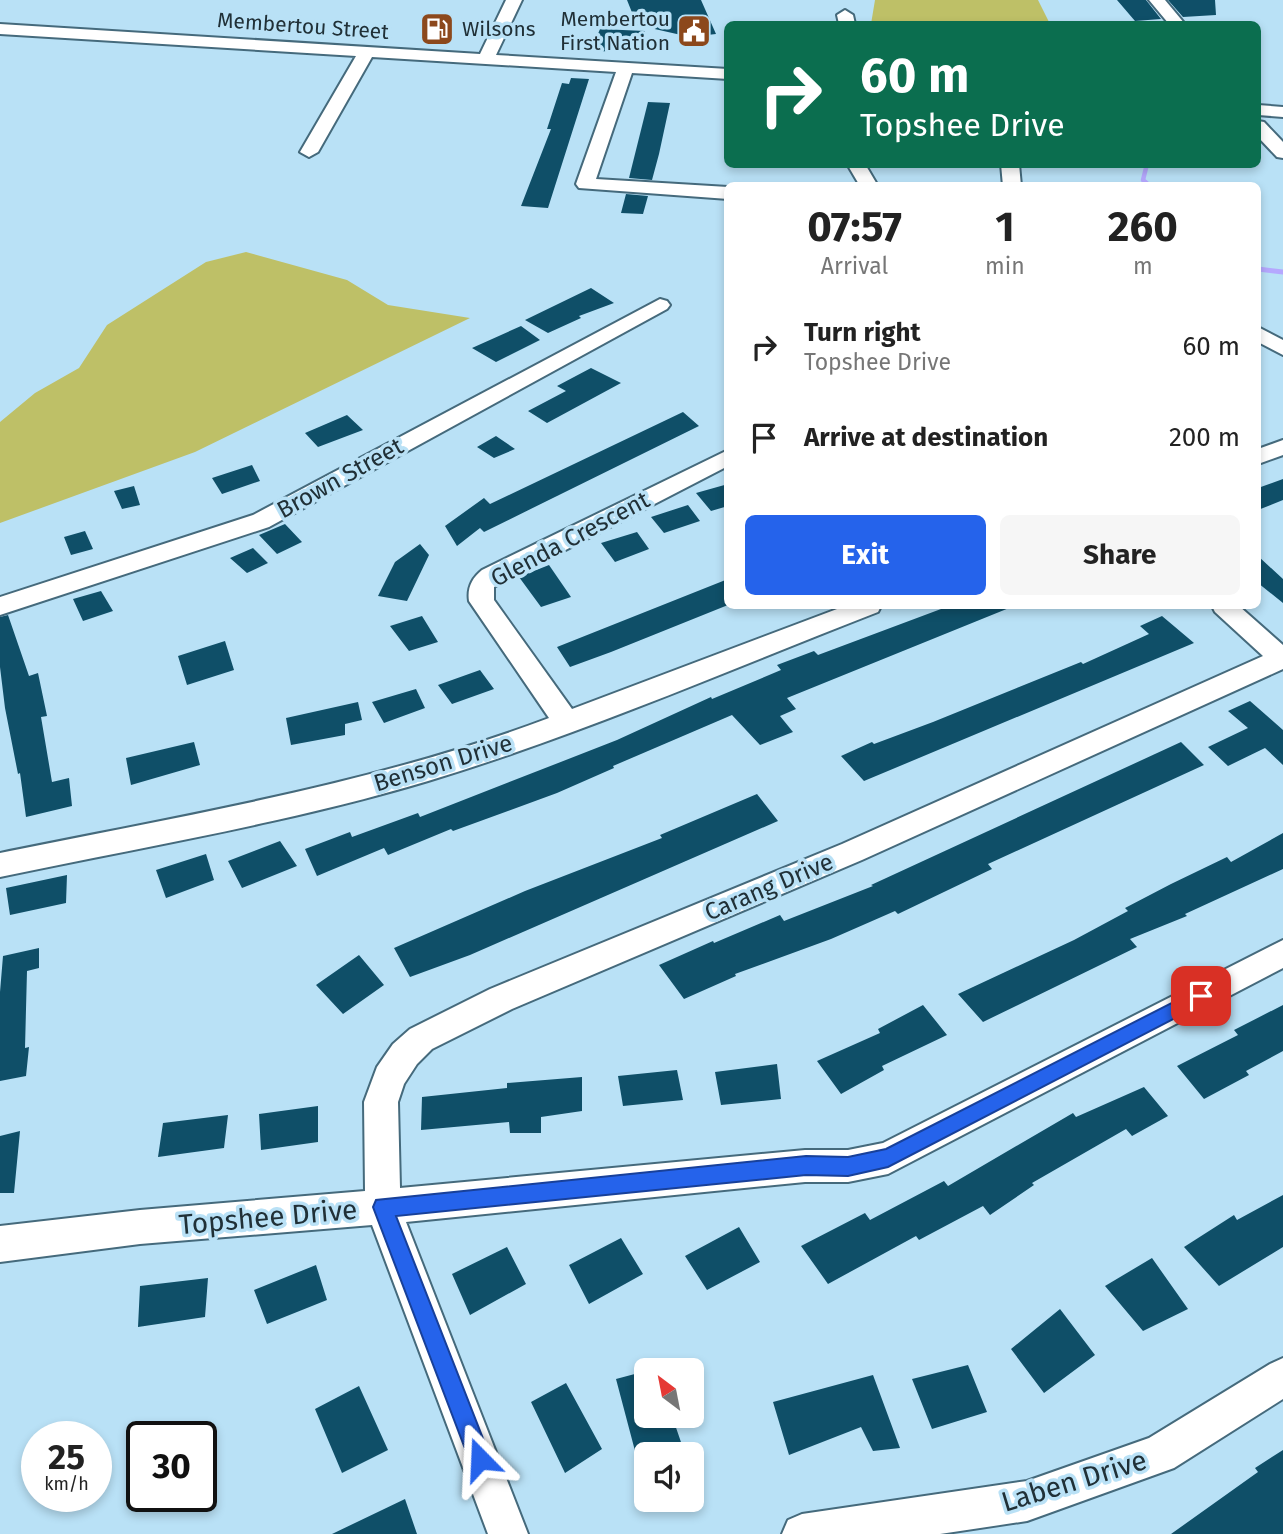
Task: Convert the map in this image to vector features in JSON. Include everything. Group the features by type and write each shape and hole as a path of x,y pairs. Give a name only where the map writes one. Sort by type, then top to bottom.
{"street":[{"path":"485,60 514,0"},
{"path":"1157,0 1174,21"},
{"name":"Membertou Street","path":"0,29 724,74"},
{"path":"309,152 366,53"},
{"path":"626,68 585,184 724,193"},
{"path":"1261,110 1283,111"},
{"path":"1261,129 1283,153"},
{"name":"Brown Street","path":"0,606 261,521 660,305"},
{"path":"1261,336 1283,349"},
{"path":"1261,456 1283,447"},
{"name":"Glenda Crescent","path":"566,722 482,601 480,592 483,583 491,576 724,459"},
{"name":"Benson Drive","path":"0,865 360,789 499,748 861,609"},
{"path":"1227,609 1282,659"},
{"name":"Carang Drive","path":"383,1207 382,1102 394,1069 421,1039 500,999 852,852 1282,659"},
{"name":"Topshee Drive","path":"0,1244 140,1227 383,1207 806,1166 848,1166 888,1158 1283,953"},
{"path":"383,1207 509,1534"},
{"name":"Laben Drive","path":"802,1534 1027,1501 1160,1454 1283,1377"}],"shaded area":[{"path":"875,0 1038,0 1048,21 872,21"},
{"path":"246,252 347,280 388,305 470,318 195,452 0,523 0,422 35,393 79,368 107,325 206,262"}],"building":[{"path":"627,0 701,0 716,34 690,37 637,25"},
{"path":"1117,0 1146,0 1161,19 1135,21"},
{"path":"1168,0 1215,0 1216,15 1183,17"},
{"path":"600,29 645,31 637,52 591,51"},
{"path":"571,78 589,79 548,208 521,206 551,129 547,129 562,83 569,84"},
{"path":"648,102 670,103 659,154 652,180 629,178"},
{"path":"626,194 648,196 643,214 621,213"},
{"path":"591,288 614,303 579,316 581,318 548,333 525,320"},
{"path":"521,326 540,340 496,362 472,348"},
{"path":"591,368 621,383 547,423 528,411 566,391 557,386"},
{"path":"683,412 699,426 484,532 480,528 457,546 445,526 484,498 490,504"},
{"path":"347,415 363,430 318,447 305,433"},
{"path":"496,436 515,449 494,458 477,447"},
{"path":"252,465 260,481 222,494 212,478"},
{"path":"1283,479 1283,500 1261,509 1261,487"},
{"path":"724,485 724,507 711,511 696,493"},
{"path":"134,486 140,505 122,509 114,491"},
{"path":"688,505 700,521 664,533 651,517"},
{"path":"285,524 302,542 277,554 259,535"},
{"path":"85,531 93,549 71,555 64,537"},
{"path":"637,532 649,549 615,562 601,543"},
{"path":"420,544 429,555 407,601 378,596 395,562"},
{"path":"253,548 268,563 247,573 230,558"},
{"path":"1261,559 1283,579 1283,603 1261,585"},
{"path":"549,565 571,597 541,607 519,577"},
{"path":"724,581 724,607 611,652 570,667 557,647"},
{"path":"101,591 113,611 83,621 73,599"},
{"path":"941,609 1007,609 787,698 796,709 780,716 793,732 760,745 732,715 557,793 453,831 451,829 388,855 384,848 317,876 305,849 350,832 352,837 418,813 420,817 617,740 711,697 712,699 781,670 777,665 814,651 818,655"},
{"path":"8,615 29,676 38,673 47,716 41,717 52,782 69,778 72,806 26,817 0,667 0,617"},
{"path":"422,616 438,642 409,651 390,626"},
{"path":"1162,616 1194,643 864,781 841,756 1081,662 1083,664 1149,634 1140,626"},
{"path":"225,641 234,670 187,685 178,656"},
{"path":"480,670 494,689 452,704 438,685"},
{"path":"416,689 425,708 384,723 372,702"},
{"path":"1250,701 1283,730 1283,765 1265,748 1228,766 1208,747 1248,728 1228,711"},
{"path":"358,702 362,720 345,724 345,735 291,745 286,718"},
{"path":"194,742 200,765 131,785 126,758"},
{"path":"1181,742 1204,765 988,864 992,869 898,914 895,911 831,939 735,974 736,976 684,999 659,965 780,915 784,921 873,886 871,885"},
{"path":"757,794 778,821 470,955 410,977 394,948 525,891 662,838 660,835"},
{"path":"1283,833 1283,869 1185,914 1187,916 1130,939 1137,947 983,1022 958,994 1074,940 1128,911 1125,908 1171,884 1227,857 1231,862"},
{"path":"280,841 297,866 242,888 228,861"},
{"path":"206,854 214,880 166,898 156,870"},
{"path":"67,875 66,903 10,915 6,888"},
{"path":"39,948 39,968 27,971 25,1048 29,1047 26,1076 0,1081 0,992 3,956"},
{"path":"359,955 384,985 343,1014 316,985"},
{"path":"923,1005 947,1035 882,1066 884,1070 841,1094 817,1061 880,1033 878,1029"},
{"path":"1283,1005 1283,1051 1246,1071 1249,1075 1204,1099 1177,1066 1238,1035 1234,1030"},
{"path":"777,1064 781,1099 721,1105 715,1072"},
{"path":"677,1070 683,1100 623,1106 618,1076"},
{"path":"582,1077 582,1111 541,1117 541,1133 510,1133 509,1122 421,1130 422,1097 507,1088 507,1083"},
{"path":"1144,1087 1168,1116 1132,1136 1126,1129 1032,1183 1034,1185 990,1215 983,1206 919,1240 916,1236 828,1284 801,1246 865,1213 870,1220 944,1181 948,1186 1073,1113 1076,1117"},
{"path":"318,1106 318,1142 261,1150 259,1114"},
{"path":"228,1115 224,1148 158,1157 163,1123"},
{"path":"20,1131 14,1193 0,1193 0,1136"},
{"path":"1283,1195 1283,1247 1219,1286 1184,1247 1234,1215 1237,1220"},
{"path":"739,1227 760,1262 707,1290 685,1256"},
{"path":"621,1238 643,1274 589,1304 569,1265"},
{"path":"507,1247 526,1284 470,1315 452,1274"},
{"path":"1152,1258 1188,1309 1143,1331 1105,1286"},
{"path":"316,1265 327,1300 267,1324 254,1290"},
{"path":"208,1278 205,1317 138,1327 140,1286"},
{"path":"1060,1309 1095,1355 1044,1393 1011,1349"},
{"path":"968,1365 987,1412 932,1429 912,1379"},
{"path":"634,1374 634,1428 676,1428 681,1442 634,1442 634,1447 616,1379"},
{"path":"873,1375 900,1448 873,1451 861,1427 789,1455 773,1402"},
{"path":"566,1383 602,1449 565,1473 531,1402"},
{"path":"359,1386 388,1450 342,1473 315,1409"},
{"path":"1283,1450 1283,1534 1171,1534 1258,1472 1255,1468"},
{"path":"405,1499 417,1534 332,1534"}],"waterway":[{"path":"1145,182 1143,180 1146,168"},
{"path":"1261,269 1283,272"}],"place":[{"name":"Wilsons","path":"437,29"},
{"name":"Membertou First Nation","path":"694,31"}],"route":[{"path":"480,1459 383,1207 806,1166 848,1166 888,1158 1201,996"}]}
